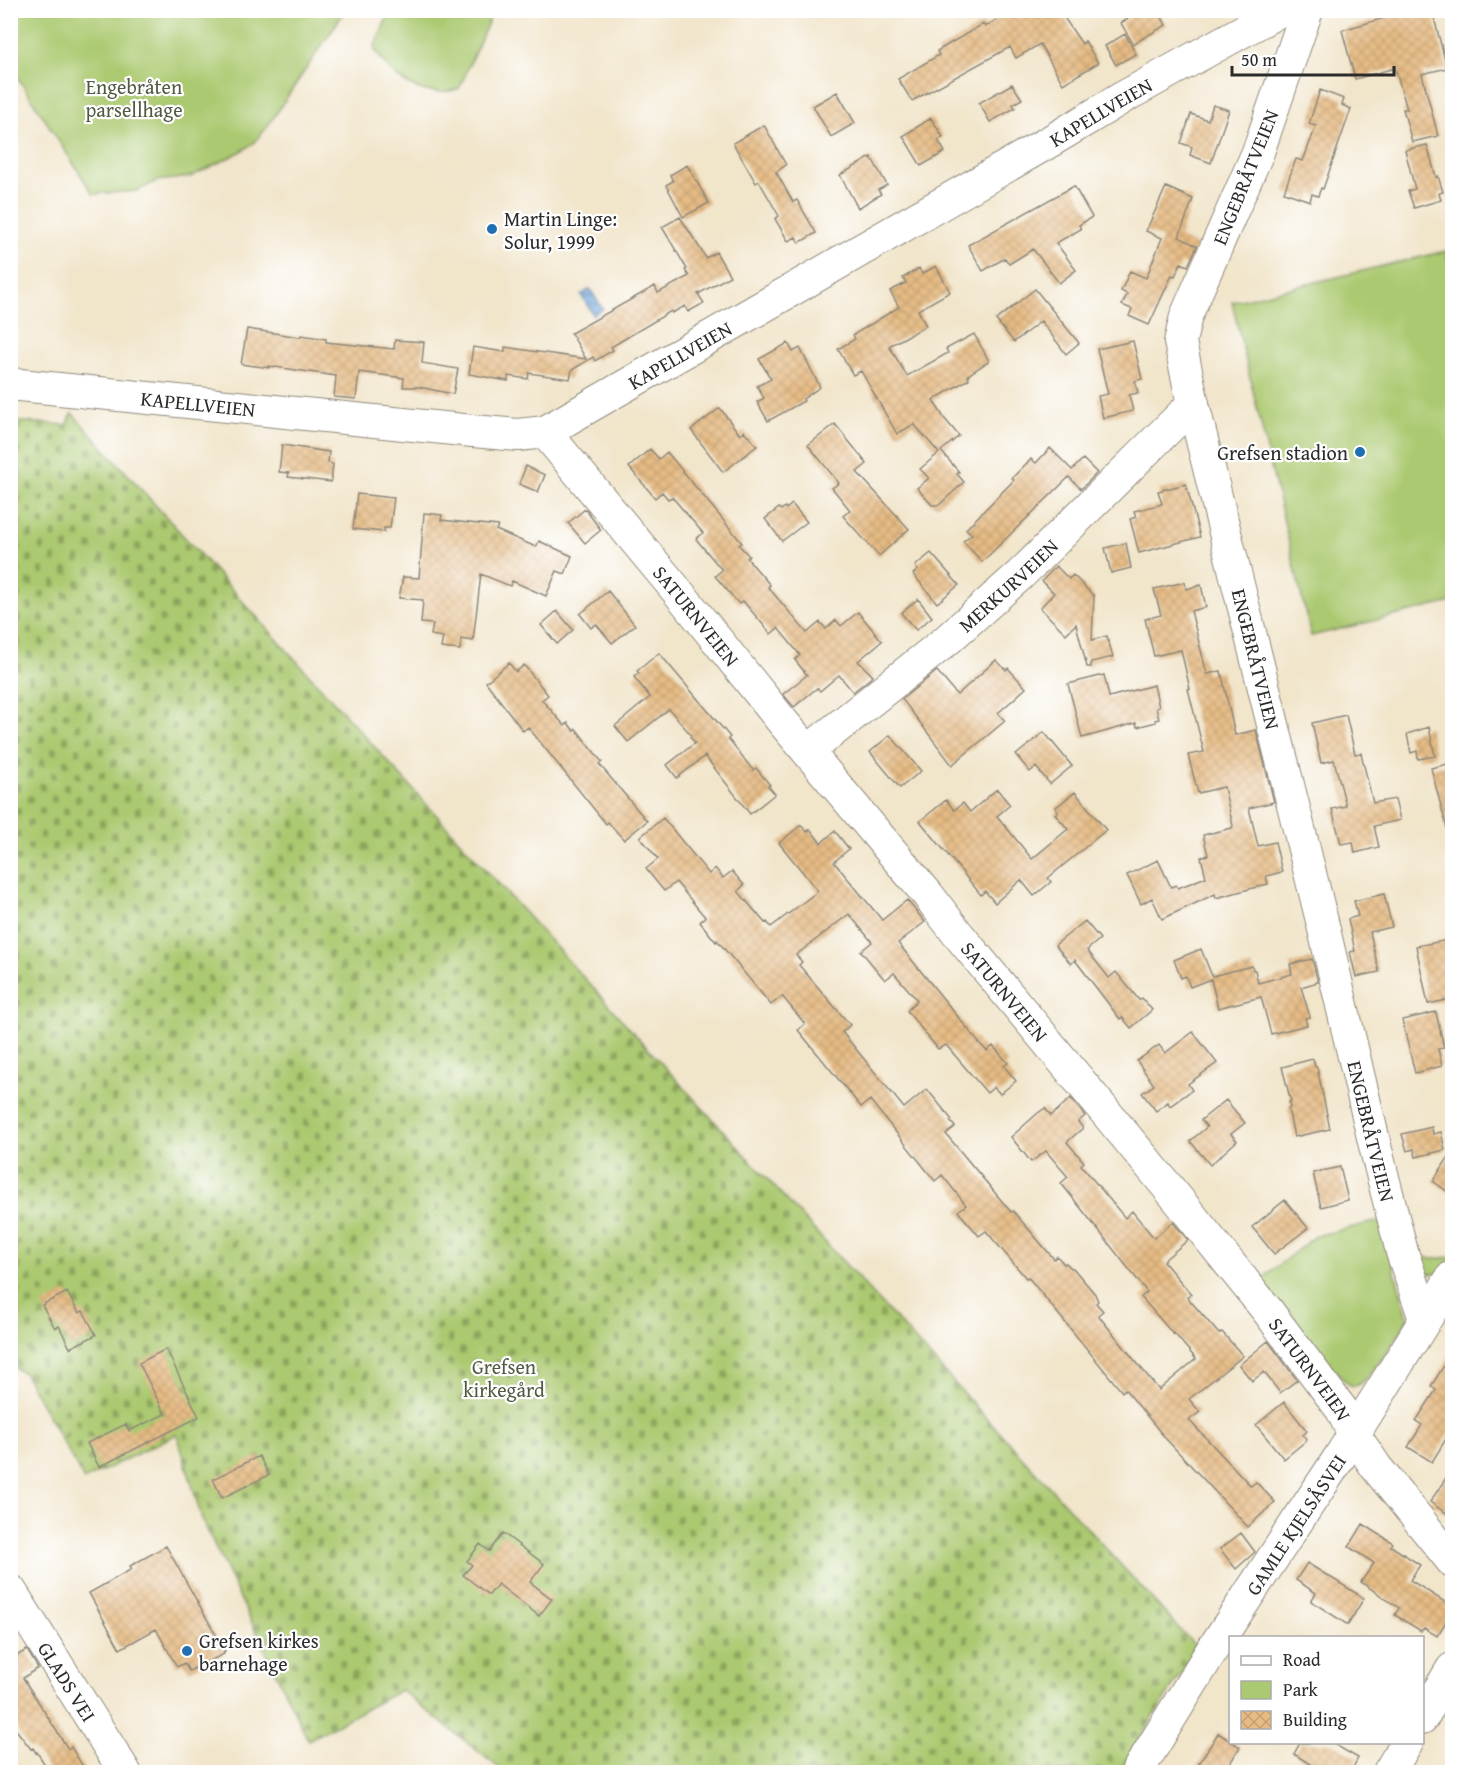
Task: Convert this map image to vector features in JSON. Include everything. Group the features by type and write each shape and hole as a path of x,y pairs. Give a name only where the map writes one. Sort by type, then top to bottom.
{"street":[{"name":"KAPELLVEIEN","path":"10,384 473,431 518,435 545,432 1122,98 1281,10"},
{"name":"ENGEBRÅTVEIEN","path":"1307,10 1258,152 1186,316 1180,342 1193,404 1322,921 1378,1162 1402,1252 1425,1319"},
{"name":"MERKURVEIEN","path":"808,751 947,640 1020,576 1193,404"},
{"name":"SATURNVEIEN","path":"545,432 1267,1310 1342,1410 1353,1434 1376,1467 1452,1561"},
{"name":"GAMLE KJELSÅSVEI","path":"1137,1773 1212,1650 1309,1504 1452,1277"},
{"name":"GLADS VEI","path":"10,1590 124,1773"},
{"path":"1424,1715 1452,1669"},
{"path":"1389,1773 1406,1744"}],"green space":[{"name":"Engebråten parsellhage","path":"11,10 345,11 267,127 253,144 190,177 157,181 137,191 93,194 11,67"},
{"path":"390,11 493,11 459,89 432,92 420,89 409,85 390,69 374,48"},
{"name":"Grefsen stadion","path":"1446,251 1452,279 1452,602 1311,636 1232,302"},
{"name":"Grefsen kirkegård","path":"72,413 641,1041 1197,1648 1119,1772 504,1772 401,1690 308,1740 202,1519 177,1434 84,1480 24,1373 11,1366 11,421 67,425"},
{"path":"1381,1222 1408,1318 1399,1335 1377,1365 1356,1386 1345,1381 1259,1281 1315,1236"},
{"path":"1412,1253 1431,1259 1452,1257 1441,1272 1429,1274 1423,1272"}],"water":[{"path":"590,289 603,309 593,315 581,295"}],"building":[{"path":"1012,10 1059,10 1082,44 1085,41 1098,63 1063,84 1040,44 1016,58 1010,47 912,101 898,79 939,55 937,51 983,24 985,27"},
{"path":"1125,10 1158,10 1166,25 1133,44 1121,23 1129,18"},
{"path":"1398,10 1432,10 1447,68 1422,74 1438,136 1412,142 1403,109 1407,109 1395,68 1355,79 1342,30 1399,14"},
{"path":"1125,34 1136,54 1116,65 1105,46"},
{"path":"1012,84 1022,99 1013,104 1015,108 990,122 979,103"},
{"path":"1320,90 1344,99 1342,105 1351,109 1323,189 1321,188 1318,196 1312,194 1310,201 1284,192 1296,159 1303,161 1316,126 1309,124"},
{"path":"837,92 855,123 831,137 813,106"},
{"path":"1213,105 1229,110 1211,163 1190,155 1192,147 1181,143 1191,114 1208,120"},
{"path":"931,118 943,137 938,140 945,152 921,166 903,136"},
{"path":"764,125 786,165 776,172 793,202 797,200 816,233 799,243 796,237 788,241 775,219 779,216 759,181 756,183 733,143"},
{"path":"1427,145 1443,192 1439,193 1441,200 1414,208 1408,191 1415,189 1405,150"},
{"path":"871,157 887,185 878,190 881,194 858,208 840,175"},
{"path":"687,165 709,203 683,217 666,185 673,181 670,175"},
{"path":"1074,186 1092,217 1079,225 1081,229 1056,243 1076,270 1059,283 1033,249 1009,264 1005,258 983,271 968,245"},
{"path":"1166,187 1193,199 1179,237 1197,246 1188,266 1181,263 1175,276 1172,275 1149,325 1129,316 1132,309 1122,305 1127,294 1121,291 1130,271 1146,278 1162,238 1146,231"},
{"path":"680,217 706,258 716,252 730,276 698,294 704,303 688,312 685,306 672,313 671,311 611,347 613,350 595,361 593,357 572,370 570,379 529,373 528,379 508,376 508,381 469,374 473,347 505,352 505,347 586,359 571,333 655,286 658,293 689,276 662,227"},
{"path":"936,266 950,292 918,310 926,326 889,346 907,376 948,353 946,349 974,334 989,361 968,375 969,379 933,400 959,436 941,451 959,472 957,474 964,482 939,505 932,505 917,488 929,478 920,469 939,453 914,424 897,434 861,371 853,375 838,349 855,339 853,335 899,307 890,291 906,283 903,278 919,268 922,274"},
{"path":"1035,289 1079,343 1066,354 1041,321 1014,342 996,320"},
{"path":"247,329 326,339 326,342 394,349 395,340 424,342 422,363 458,369 453,394 419,387 403,387 404,378 359,372 356,399 334,397 336,376 241,364"},
{"path":"1133,341 1142,379 1135,381 1138,393 1129,395 1133,411 1103,418 1098,396 1108,394 1097,349"},
{"path":"788,343 793,352 800,348 820,387 803,399 804,401 768,421 757,402 764,398 757,386 771,379 759,359"},
{"path":"720,408 740,435 744,431 757,446 723,472 691,430"},
{"path":"835,424 867,464 857,472 909,529 879,556 843,516 850,510 832,488 839,483 808,445"},
{"path":"282,445 329,452 328,463 333,464 331,482 288,477 289,473 279,472"},
{"path":"1050,448 1072,470 1083,459 1097,473 1081,489 1069,477 982,562 963,541 972,534 966,529 1014,480 1012,478 1031,459 1036,463"},
{"path":"650,449 659,459 667,452 742,543 739,545 749,556 747,558 807,633 820,622 826,629 836,620 841,626 858,612 882,641 858,661 873,676 853,692 839,675 820,691 817,688 794,707 783,694 807,675 795,660 800,655 778,628 771,634 743,601 739,604 715,576 722,570 696,539 703,533 672,497 668,499 662,492 655,498 629,467"},
{"path":"526,466 545,475 538,492 519,484"},
{"path":"1186,484 1200,537 1139,553 1130,519 1136,517 1134,511 1162,504 1158,491"},
{"path":"357,494 394,498 390,528 384,528 384,532 353,529"},
{"path":"792,504 807,522 782,541 765,519 779,508 781,510 785,507 786,509"},
{"path":"585,509 601,530 585,543 568,523"},
{"path":"424,513 442,515 441,520 498,526 496,530 536,547 539,541 572,556 565,574 557,571 546,596 512,581 510,586 481,574 473,641 461,639 460,650 441,648 443,637 431,635 433,624 421,623 423,600 399,598 403,577 419,578"},
{"path":"1126,543 1131,568 1111,573 1105,548"},
{"path":"931,553 959,585 937,603 913,574 918,570 915,566"},
{"path":"1056,566 1069,579 1073,575 1094,596 1092,640 1107,636 1113,657 1091,662 1091,667 1087,667 1076,624 1066,634 1040,608 1054,593 1042,581"},
{"path":"1185,582 1186,589 1201,585 1206,607 1191,611 1207,674 1221,671 1235,735 1256,730 1274,802 1249,808 1258,846 1275,842 1282,872 1266,876 1268,884 1216,898 1215,894 1162,919 1152,898 1141,904 1127,875 1158,860 1171,887 1176,885 1178,888 1206,877 1201,857 1208,855 1203,835 1233,826 1224,787 1198,793 1188,755 1204,752 1181,650 1154,656 1145,619 1161,615 1154,589"},
{"path":"608,591 635,625 612,643 596,624 591,628 580,614"},
{"path":"918,599 932,617 916,630 901,613"},
{"path":"557,611 573,630 557,644 541,625"},
{"path":"659,653 730,737 728,739 753,770 756,768 770,785 768,786 775,794 750,814 705,756 677,778 667,765 695,743 669,709 628,742 615,726 650,697 634,677 639,673 637,671"},
{"path":"996,660 1006,670 1008,668 1026,688 998,713 1005,721 952,765 902,699 937,671 957,695"},
{"path":"509,663 516,672 524,665 548,695 542,700 565,726 568,723 574,731 576,729 602,762 599,764 647,821 624,840 608,822 606,824 528,727 523,731 486,682"},
{"path":"1104,675 1109,697 1154,685 1159,719 1137,727 1136,723 1082,738 1068,684"},
{"path":"1346,715 1355,754 1361,753 1373,803 1395,799 1400,820 1374,826 1379,847 1355,853 1353,842 1341,844 1332,809 1346,806 1334,760 1321,763 1312,723"},
{"path":"1429,727 1435,756 1418,759 1417,751 1411,753 1407,734"},
{"path":"1044,732 1072,766 1050,784 1036,767 1030,772 1016,755"},
{"path":"890,735 921,771 900,788 870,752"},
{"path":"1452,763 1452,828 1447,829 1431,768"},
{"path":"997,789 1010,805 997,816 1032,859 1068,829 1055,814 1058,812 1055,808 1075,792 1106,830 1048,878 1051,882 1034,896 1021,880 995,903 985,891 981,895 920,821 946,800 954,810 963,803 970,812"},
{"path":"663,818 709,874 715,868 723,878 732,871 744,885 738,891 771,927 818,891 779,843 801,825 807,832 810,829 821,843 835,831 849,849 834,862 882,920 907,900 925,922 898,943 980,1044 987,1051 993,1046 1008,1063 1004,1066 1016,1081 1000,1094 994,1087 987,1093 946,1045 938,1049 907,1011 917,1000 894,973 885,980 861,951 872,942 849,914 796,955 802,962 799,965 850,1025 842,1032 904,1108 927,1089 955,1127 946,1134 1011,1212 1013,1211 1054,1259 1057,1256 1064,1264 1073,1268 1095,1294 1098,1301 1096,1303 1103,1311 1098,1315 1159,1390 1196,1359 1141,1297 1147,1292 1061,1183 1068,1177 1046,1151 1031,1162 1011,1137 1045,1108 1051,1116 1071,1098 1085,1116 1078,1122 1083,1128 1067,1142 1084,1162 1081,1165 1125,1218 1132,1211 1154,1238 1173,1222 1188,1240 1163,1261 1191,1294 1187,1297 1219,1334 1222,1332 1243,1356 1189,1399 1200,1412 1189,1420 1251,1486 1256,1482 1275,1502 1248,1527 1166,1439 1125,1389 1122,1392 1028,1277 1026,1278 986,1231 979,1236 958,1211 966,1205 942,1175 935,1181 870,1100 861,1107 798,1030 805,1024 782,996 771,1005 700,922 705,917 676,882 664,891 646,869 658,859 640,837"},
{"path":"1384,894 1392,927 1370,932 1379,972 1356,977 1350,952 1355,951 1348,919 1358,916 1354,901"},
{"path":"1085,921 1100,939 1087,950 1109,978 1116,972 1139,1000 1142,998 1152,1010 1131,1028 1122,1017 1120,1019 1075,960 1071,964 1055,945"},
{"path":"1448,940 1452,961 1452,999 1428,1004 1416,946"},
{"path":"1201,949 1212,976 1252,966 1258,983 1292,974 1290,964 1312,959 1318,982 1301,987 1310,1017 1305,1018 1307,1025 1271,1034 1261,997 1218,1008 1211,979 1190,987 1186,976 1181,978 1174,960"},
{"path":"1436,1012 1444,1048 1438,1049 1442,1066 1415,1073 1402,1020"},
{"path":"1193,1032 1217,1063 1188,1084 1192,1090 1170,1106 1168,1102 1156,1111 1142,1093 1154,1085 1137,1061 1159,1045 1165,1053"},
{"path":"1313,1059 1317,1067 1330,1129 1294,1137 1288,1108 1291,1102 1282,1067"},
{"path":"1226,1100 1245,1123 1231,1134 1237,1141 1210,1165 1190,1141 1207,1127 1201,1120"},
{"path":"1432,1127 1433,1134 1441,1132 1445,1150 1416,1157 1414,1149 1407,1151 1402,1134"},
{"path":"1452,1152 1452,1195 1433,1181"},
{"path":"1340,1167 1348,1200 1321,1207 1313,1173"},
{"path":"1285,1200 1308,1228 1274,1254 1252,1227"},
{"path":"67,1292 79,1313 83,1311 96,1335 70,1348 59,1326 55,1328 42,1305"},
{"path":"1268,1341 1297,1380 1280,1393 1264,1372 1252,1381 1239,1365"},
{"path":"166,1349 199,1417 99,1467 87,1443 126,1424 129,1431 165,1414 139,1363"},
{"path":"1452,1353 1452,1429 1432,1462 1408,1447 1422,1425 1416,1421 1436,1390 1431,1386"},
{"path":"1284,1402 1307,1431 1303,1435 1307,1440 1284,1459 1256,1425"},
{"path":"259,1456 269,1475 222,1498 213,1479"},
{"path":"1452,1469 1452,1517 1430,1502"},
{"path":"1363,1524 1393,1543 1391,1546 1420,1565 1410,1580 1451,1606 1447,1612 1451,1614 1437,1636 1424,1628 1421,1631 1395,1615 1399,1608 1361,1582 1374,1563 1349,1547"},
{"path":"503,1533 544,1564 530,1582 552,1599 539,1616 498,1584 489,1595 463,1575 472,1565 467,1561 480,1544 489,1551"},
{"path":"1241,1533 1255,1552 1236,1569 1220,1549"},
{"path":"166,1546 225,1651 224,1654 189,1671 184,1663 177,1667 156,1629 120,1649 89,1593 132,1569 130,1566"},
{"path":"1307,1563 1364,1598 1348,1625 1311,1601 1316,1593 1296,1580"},
{"path":"27,1650 38,1668 23,1678 68,1749 71,1747 87,1773 50,1773 37,1752 31,1749 10,1722 10,1659"},
{"path":"1218,1733 1229,1740 1229,1744 1240,1747 1224,1773 1206,1773 1197,1767"},
{"path":"1299,1744 1334,1744 1358,1758 1350,1773 1324,1773 1294,1754"}],"place":[{"name":"Martin Linge: Solur, 1999","path":"492,229"},
{"name":"Grefsen stadion","path":"1360,452"},
{"name":"Grefsen kirkes barnehage","path":"187,1651"}]}
